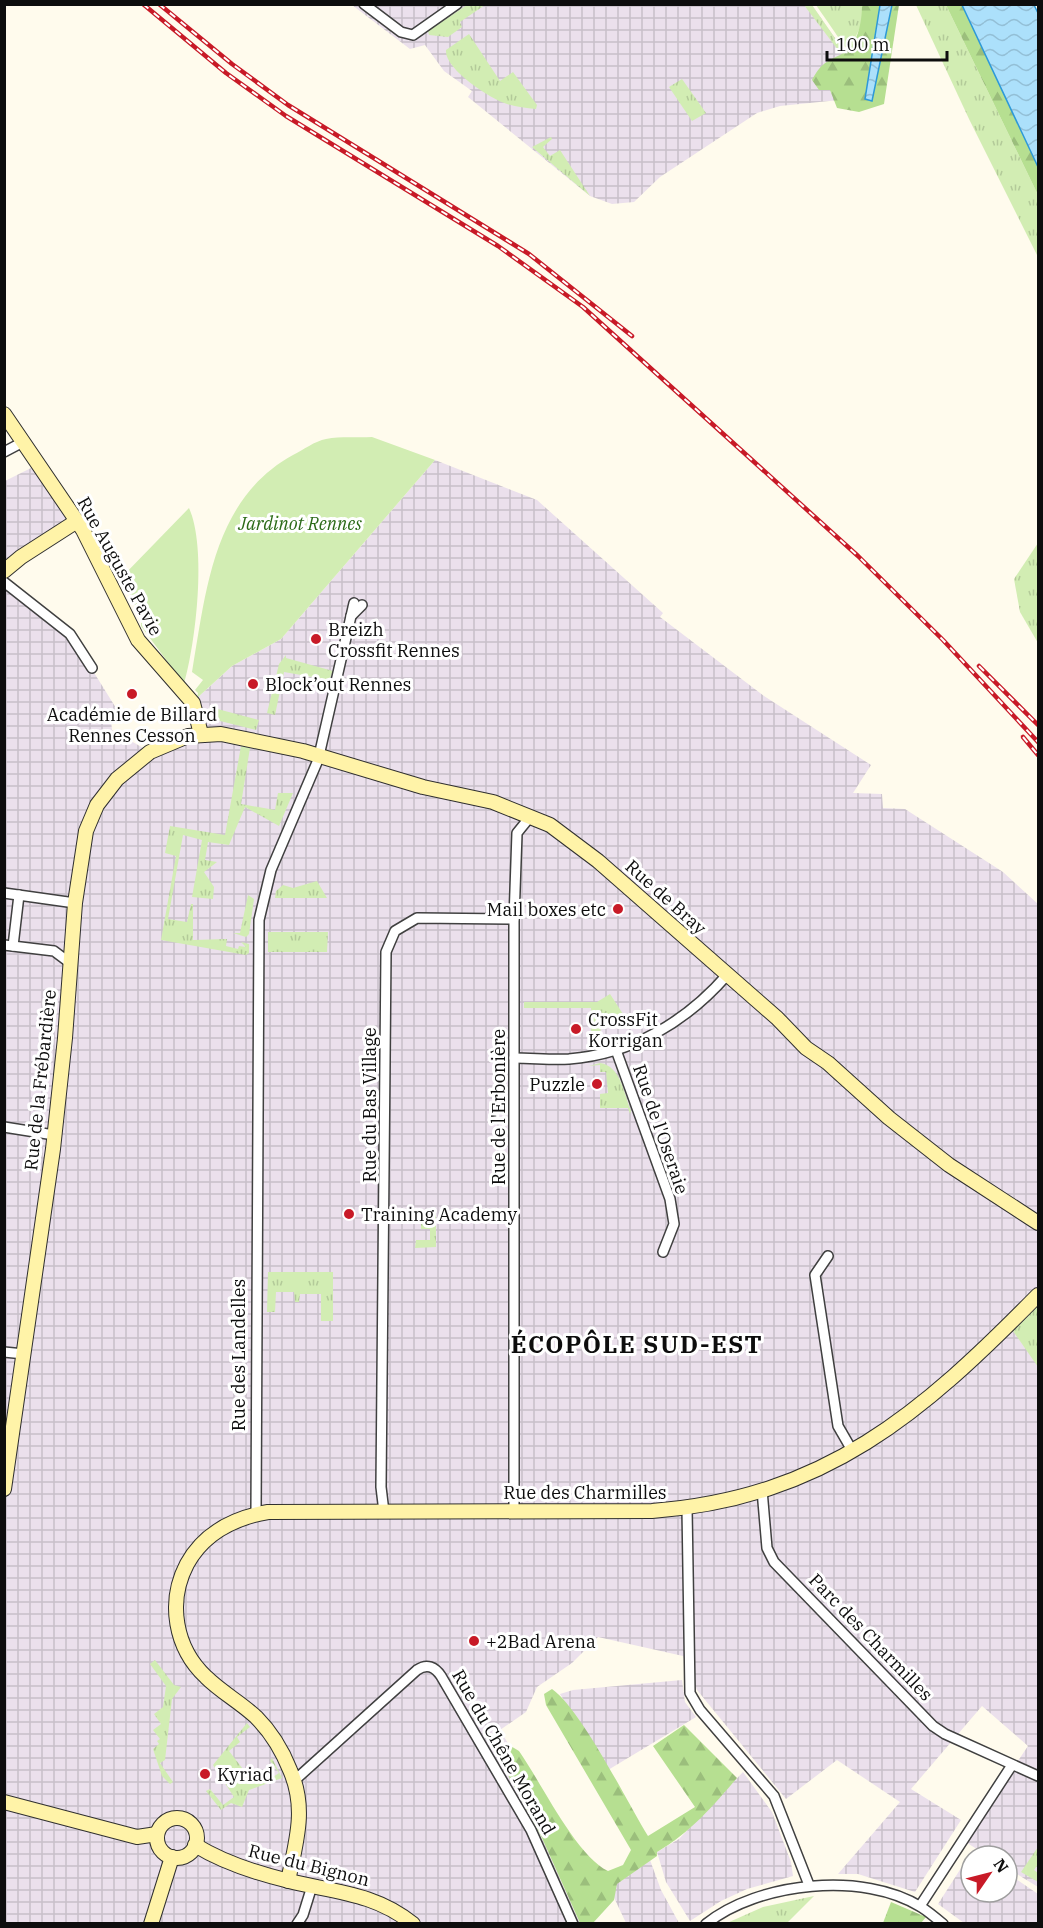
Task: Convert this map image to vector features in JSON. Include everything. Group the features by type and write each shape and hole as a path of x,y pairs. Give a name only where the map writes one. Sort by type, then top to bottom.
{"street":[{"path":"364,4 401,32 413,35 458,4"},
{"name":"Rue Auguste Pavie","path":"4,414 77,521 138,640 193,703 201,734"},
{"path":"4,452 23,442"},
{"path":"4,571 21,557 77,521"},
{"path":"4,582 70,634 92,668"},
{"name":"Rue des Landelles","path":"256,1514 259,920 272,869 319,756 351,616 358,604"},
{"name":"Rue de Bray","path":"201,734 242,737 319,756 423,787 493,802 550,825 578,844 777,1018 799,1042 828,1063 889,1118 949,1165 1038,1223"},
{"name":"Rue de la Frébardière","path":"4,1489 54,1135 75,903 86,831 97,805 117,778 150,752 178,739 201,734"},
{"name":"Rue de l'Erbonière","path":"514,1510 514,919 517,833 531,816"},
{"path":"4,893 75,903"},
{"path":"19,895 9,945 54,951 70,963"},
{"name":"Rue du Bas Village","path":"384,1512 381,1486 386,952 395,931 409,920 417,918 514,919"},
{"name":"Rue de l'Oseraie","path":"514,1058 567,1059 616,1050 655,1035 676,1021 727,975"},
{"name":"Rue de l'Oseraie","path":"616,1050 670,1199 674,1224 663,1252"},
{"path":"4,1127 54,1135"},
{"path":"828,1256 814,1275 838,1426 853,1452"},
{"name":"Rue des Charmilles","path":"1003,1328 1038,1288"},
{"name":"Rue des Charmilles","path":"256,1514 514,1510 616,1512 687,1508 762,1490 807,1474 853,1452 922,1405 1038,1295"},
{"path":"4,1352 24,1354"},
{"name":"Parc des Charmilles","path":"762,1490 767,1548 774,1562 933,1726 945,1734 1038,1776"},
{"path":"687,1508 690,1693 700,1710 774,1796 809,1885"},
{"path":"256,1514 221,1528 194,1554 184,1571 177,1595 178,1629 186,1651 201,1673 249,1710 269,1732 295,1780 300,1825 288,1881"},
{"name":"Rue du Chêne Morand","path":"295,1780 417,1670 424,1666 433,1667 447,1686 531,1830 573,1923"},
{"path":"920,1906 1012,1765"},
{"path":"4,1802 137,1836 157,1834"},
{"path":"180,1818 194,1828 195,1845 188,1854 172,1857 162,1851 157,1834 163,1823 180,1818"},
{"name":"Rue du Bignon","path":"195,1845 222,1861 288,1881 372,1899 394,1909 413,1923"},
{"path":"152,1923 172,1857"},
{"path":"706,1923 749,1900 772,1892 809,1885 860,1888 920,1906 944,1923"},
{"path":"297,1923 303,1915 312,1886"}],"shaded area":[{"path":"352,5 812,5 855,67 839,100 780,106 757,113 660,177 634,202 612,204 590,196 468,97 472,91 444,71 425,45 410,49"},
{"path":"435,460 537,500 663,613 660,617 764,696 871,765 853,793 882,794 883,808 905,809 1003,872 1038,904 1038,1887 1019,1875 1019,1844 969,1844 964,1841 1028,1746 982,1706 911,1789 961,1820 915,1892 858,1874 838,1874 900,1802 837,1760 786,1799 697,1690 683,1656 598,1637 572,1663 537,1687 526,1712 500,1730 509,1745 496,1753 542,1838 580,1923 5,1923 4,582 70,634 116,708 117,713 111,721 112,730 150,752 200,734 197,698 232,666 281,639"},
{"path":"39,464 77,521 5,571 5,481"},
{"path":"682,1680 685,1702 696,1717 608,1770 560,1694 573,1690"},
{"path":"743,1772 772,1812 791,1862 793,1876 747,1889 721,1901 690,1921 666,1882 657,1852 679,1839"},
{"path":"650,1860 661,1890 679,1923 626,1923 610,1889"},
{"path":"959,1871 959,1904 1019,1904 1019,1881 1038,1894 1038,1923 964,1923 938,1904"}],"green space":[{"path":"467,5 485,5 460,22 462,27 448,37 429,35 428,31"},
{"path":"804,5 812,5 844,51 841,54"},
{"path":"816,5 862,5 862,23 852,45 845,47"},
{"path":"862,5 880,5 866,99 872,100 892,5 899,5 884,104 859,112 837,108 830,90 819,90 812,80 823,65 846,51 855,40 860,26"},
{"path":"916,5 946,5 1038,195 1038,257 969,119"},
{"path":"946,5 962,5 1038,167 1038,195"},
{"path":"469,34 500,81 513,72 537,105 536,109 514,106 500,101 480,90 452,66 447,58 446,50"},
{"path":"682,79 706,113 692,121 669,87"},
{"path":"551,137 552,139 543,147 550,156 560,150 590,196 532,147"},
{"name":"Jardinot Rennes","path":"372,437 435,460 281,639 232,666 197,698 198,693 195,690 203,680 192,672 209,579 230,522 245,496 266,474 313,444 332,438"},
{"name":"Jardinot Rennes","path":"189,508 198,546 198,595 196,620 184,684 141,626 141,617 121,578"},
{"path":"1038,543 1038,643 1020,612 1014,579"},
{"path":"286,655 286,658 333,671 329,680 284,672 275,715 267,713 279,664"},
{"path":"210,707 259,720 256,730 216,720"},
{"path":"241,746 250,748 241,804 275,810 278,793 293,793 279,826 245,807 229,845 208,842 205,860 217,862 204,872 214,887 213,899 192,897 202,840 183,835 168,919 187,922 191,904 193,904 193,940 227,939 226,946 238,949 239,946 246,947 241,942 249,944 249,953 246,955 161,940 176,856 165,853 170,826 225,835"},
{"path":"317,881 327,898 275,898 276,891 283,885 293,888"},
{"path":"248,895 254,899 249,934 246,937 233,933 240,933"},
{"path":"268,932 328,932 327,952 268,952"},
{"path":"610,994 623,1014 600,1024 602,1044 596,1046 591,1042 591,1008 524,1008 524,1002 597,1002"},
{"path":"600,1063 613,1069 617,1075 624,1089 630,1114 628,1108 600,1108 600,1094 608,1093 606,1072 600,1072 600,1065 589,1066"},
{"path":"430,1209 436,1209 436,1247 415,1248 416,1240 430,1240 430,1229 421,1229 421,1215 430,1215"},
{"path":"268,1272 333,1272 333,1321 321,1321 321,1294 300,1294 299,1302 295,1302 294,1292 276,1292 275,1312 267,1312"},
{"path":"1038,1306 1038,1367 1013,1331"},
{"path":"155,1660 174,1685 181,1687 172,1699 165,1760 160,1763 173,1782 170,1784 162,1776 153,1749 159,1744 157,1741 160,1739 153,1730 161,1724 154,1714 163,1707 166,1686 150,1664"},
{"path":"552,1689 564,1700 590,1735 648,1836 695,1807 653,1746 684,1725 737,1778 690,1828 657,1852 657,1856 617,1884 614,1900 593,1923 580,1923 542,1838 496,1753 509,1745 519,1751 560,1817 584,1850 596,1863 608,1871 623,1865 631,1850 546,1705 544,1694"},
{"path":"247,1723 250,1727 237,1737 240,1742 229,1751 253,1782 270,1771 273,1777 279,1773 270,1761 272,1758 282,1778 249,1790 242,1807 231,1803 221,1810 206,1791 210,1789 223,1805 234,1797 213,1765"},
{"path":"1038,1847 1038,1864 1034,1870 1038,1873 1038,1882 1021,1872"},
{"path":"814,1896 787,1923 727,1923 763,1907"},
{"path":"891,1902 926,1917 921,1923 883,1923"}],"water":[{"path":"880,5 892,5 872,101 865,99"},
{"path":"962,5 1034,5 1038,13 1038,167"}],"railway":[{"path":"143,4 226,73 286,116 498,246 583,307 858,556 943,640 1038,742"},
{"path":"159,4 232,64 288,105 529,254 632,336"},
{"path":"979,666 1038,725"},
{"path":"1023,737 1038,755"}],"place":[{"name":"Breizh Crossfit Rennes","path":"316,639"},
{"name":"Block’out Rennes","path":"253,684"},
{"name":"Académie de Billard Rennes Cesson","path":"132,694"},
{"name":"Mail boxes etc","path":"618,909"},
{"name":"CrossFit Korrigan","path":"576,1029"},
{"name":"Puzzle","path":"597,1084"},
{"name":"Training Academy","path":"349,1214"},
{"name":"+2Bad Arena","path":"474,1641"},
{"name":"Kyriad","path":"205,1774"}],"district":[{"name":"ÉCOPÔLE SUD-EST","path":"637,1344"}]}
